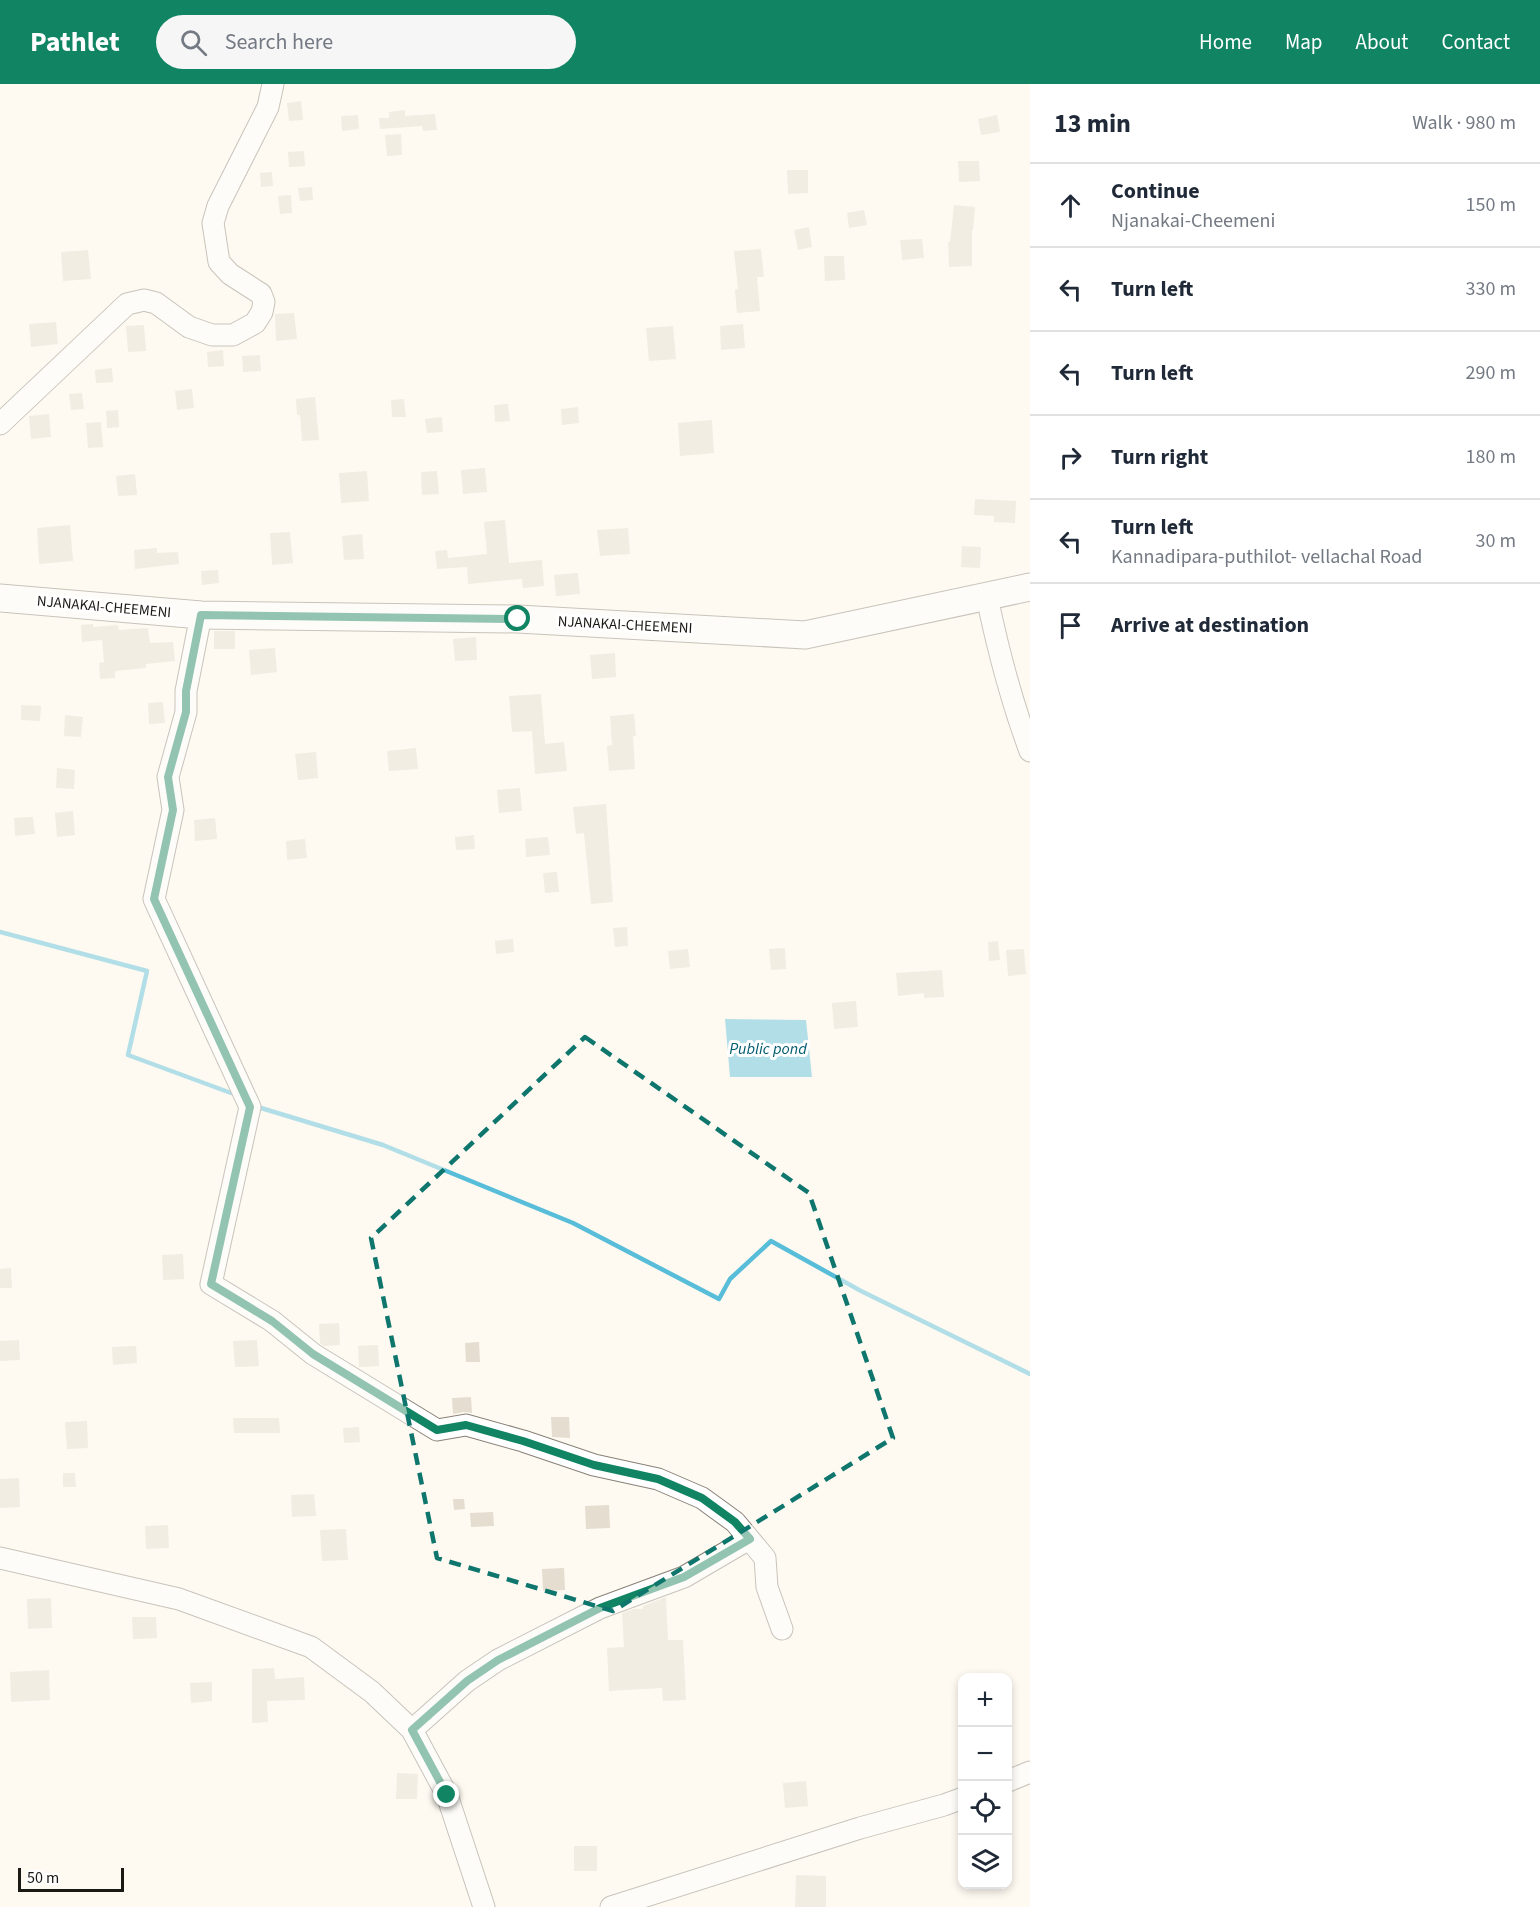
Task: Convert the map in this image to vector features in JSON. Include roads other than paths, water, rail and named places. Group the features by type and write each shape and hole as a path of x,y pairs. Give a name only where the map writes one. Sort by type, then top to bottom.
{"main road":[{"name":"NJANAKAI-CHEEMENI","path":"0,598 201,615 518,619 805,635 1030,587"}],"street":[{"path":"0,424 127,304 144,300 156,303 189,327 212,335 233,335 255,323 262,312 264,302 261,294 230,274 219,262 213,223 218,206 268,107 273,84"},
{"path":"987,597 1001,662 1030,751"},
{"path":"201,615 186,691 186,712 168,777 173,810 154,899 250,1107 211,1284 272,1321 313,1354 437,1430 466,1425 594,1465 658,1479 702,1498 735,1522 765,1558 767,1587 782,1629"},
{"path":"412,1730 467,1681 498,1660 600,1608 684,1577 750,1539"},
{"path":"0,1558 179,1599 311,1647 372,1692 412,1730 447,1795 484,1907"},
{"path":"1012,1780 1030,1773"},
{"path":"611,1907 860,1828 958,1800"}],"water":[{"name":"Public pond","path":"725,1019 806,1020 812,1077 730,1077"}],"waterway":[{"path":"0,932 147,971 128,1055 231,1093"},
{"path":"261,1108 383,1145 573,1223 719,1299 730,1279 771,1241 861,1291 1030,1374"}]}
